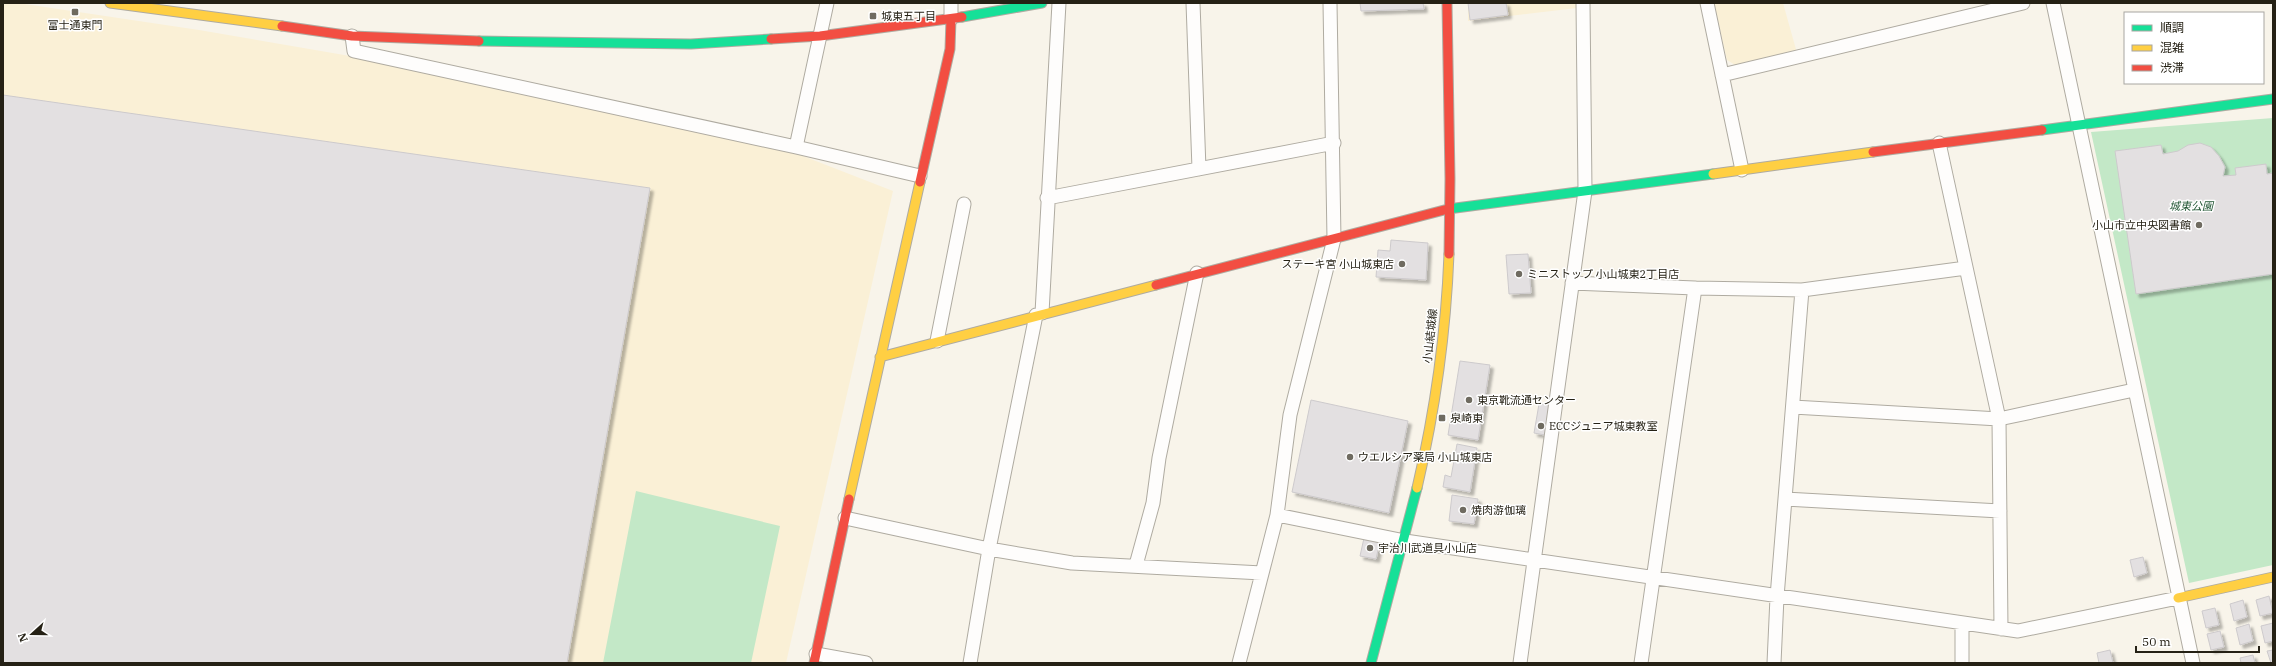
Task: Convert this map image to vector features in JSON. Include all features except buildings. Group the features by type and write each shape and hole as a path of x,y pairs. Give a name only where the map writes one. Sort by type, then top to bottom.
{"street":[{"path":"110,3 352,36 415,40 588,44 692,44 820,36 951,18 1042,3"},
{"path":"796,147 827,3"},
{"path":"866,663 815,658 920,176 950,49 950,3"},
{"path":"970,663 989,549 1039,314 1059,3"},
{"path":"1193,3 1199,169"},
{"path":"1239,663 1277,515 1290,415 1334,239 1334,143 1330,3"},
{"name":"小山結城線","path":"1371,663 1405,541 1422,472 1441,355 1445,310 1449,209 1446,3"},
{"path":"1520,663 1585,191 1583,3"},
{"path":"1707,3 1742,170"},
{"path":"1722,74 2023,3"},
{"path":"2053,3 2193,663"},
{"path":"352,36 354,51 796,147 920,176"},
{"path":"880,357 1039,314 1449,209 2273,99"},
{"path":"1047,198 1334,143"},
{"path":"1939,143 1999,420 2001,629"},
{"path":"937,342 964,204"},
{"path":"1572,283 1695,288 1802,290 1966,268"},
{"path":"1136,565 1153,503 1159,458 1197,273"},
{"path":"1641,663 1695,288"},
{"path":"1774,663 1777,597 1802,290"},
{"path":"1793,407 1999,420 2134,390"},
{"path":"1785,500 2000,511"},
{"path":"1277,515 1405,541 2018,632 2273,577"},
{"path":"845,518 989,549 1072,563 1136,565 1262,573"},
{"path":"1962,624 1962,663"}],"shaded area":[{"path":"3,3 18,3 199,30 350,56 785,149 893,191 786,663 3,663"},
{"path":"1468,3 1577,3 1577,8 1468,21"},
{"path":"1714,3 1783,3 1797,53 1737,66 1727,60"}],"green space":[{"name":"城東公園","path":"2273,118 2273,565 2189,583 2091,132"},
{"path":"636,491 780,526 751,663 603,663"}],"traffic: fast":[{"path":"962,17 1042,3"},
{"path":"479,41 691,44 771,39"},
{"path":"2042,130 2273,99"},
{"path":"1448,209 1713,174"},
{"path":"1371,663 1417,488"}],"traffic: slow":[{"path":"110,3 282,26"},
{"path":"1713,174 1873,152"},
{"path":"849,499 920,182"},
{"path":"1417,488 1439,372 1448,284 1449,254"},
{"path":"880,357 1156,285"},
{"path":"2178,598 2273,577"}],"traffic: jam":[{"path":"1447,3 1450,179 1449,254"},
{"path":"771,39 820,36 962,17"},
{"path":"920,182 950,49 951,19"},
{"path":"282,26 352,36 479,41"},
{"path":"1873,152 2042,130"},
{"path":"1156,285 1448,209"},
{"path":"814,663 849,499"}],"place":[{"name":"富士通東門","path":"75,12"},
{"name":"城東五丁目","path":"873,16"},
{"name":"小山市立中央図書館","path":"2199,225"},
{"name":"ステーキ宮 小山城東店","path":"1402,264"},
{"name":"ミニストップ 小山城東2丁目店","path":"1519,274"},
{"name":"東京靴流通センター","path":"1469,400"},
{"name":"泉崎東","path":"1442,418"},
{"name":"ECCジュニア城東教室","path":"1541,426"},
{"name":"ウエルシア薬局 小山城東店","path":"1350,457"},
{"name":"焼肉游伽璃","path":"1463,510"},
{"name":"宇治川武道具小山店","path":"1370,548"}]}
